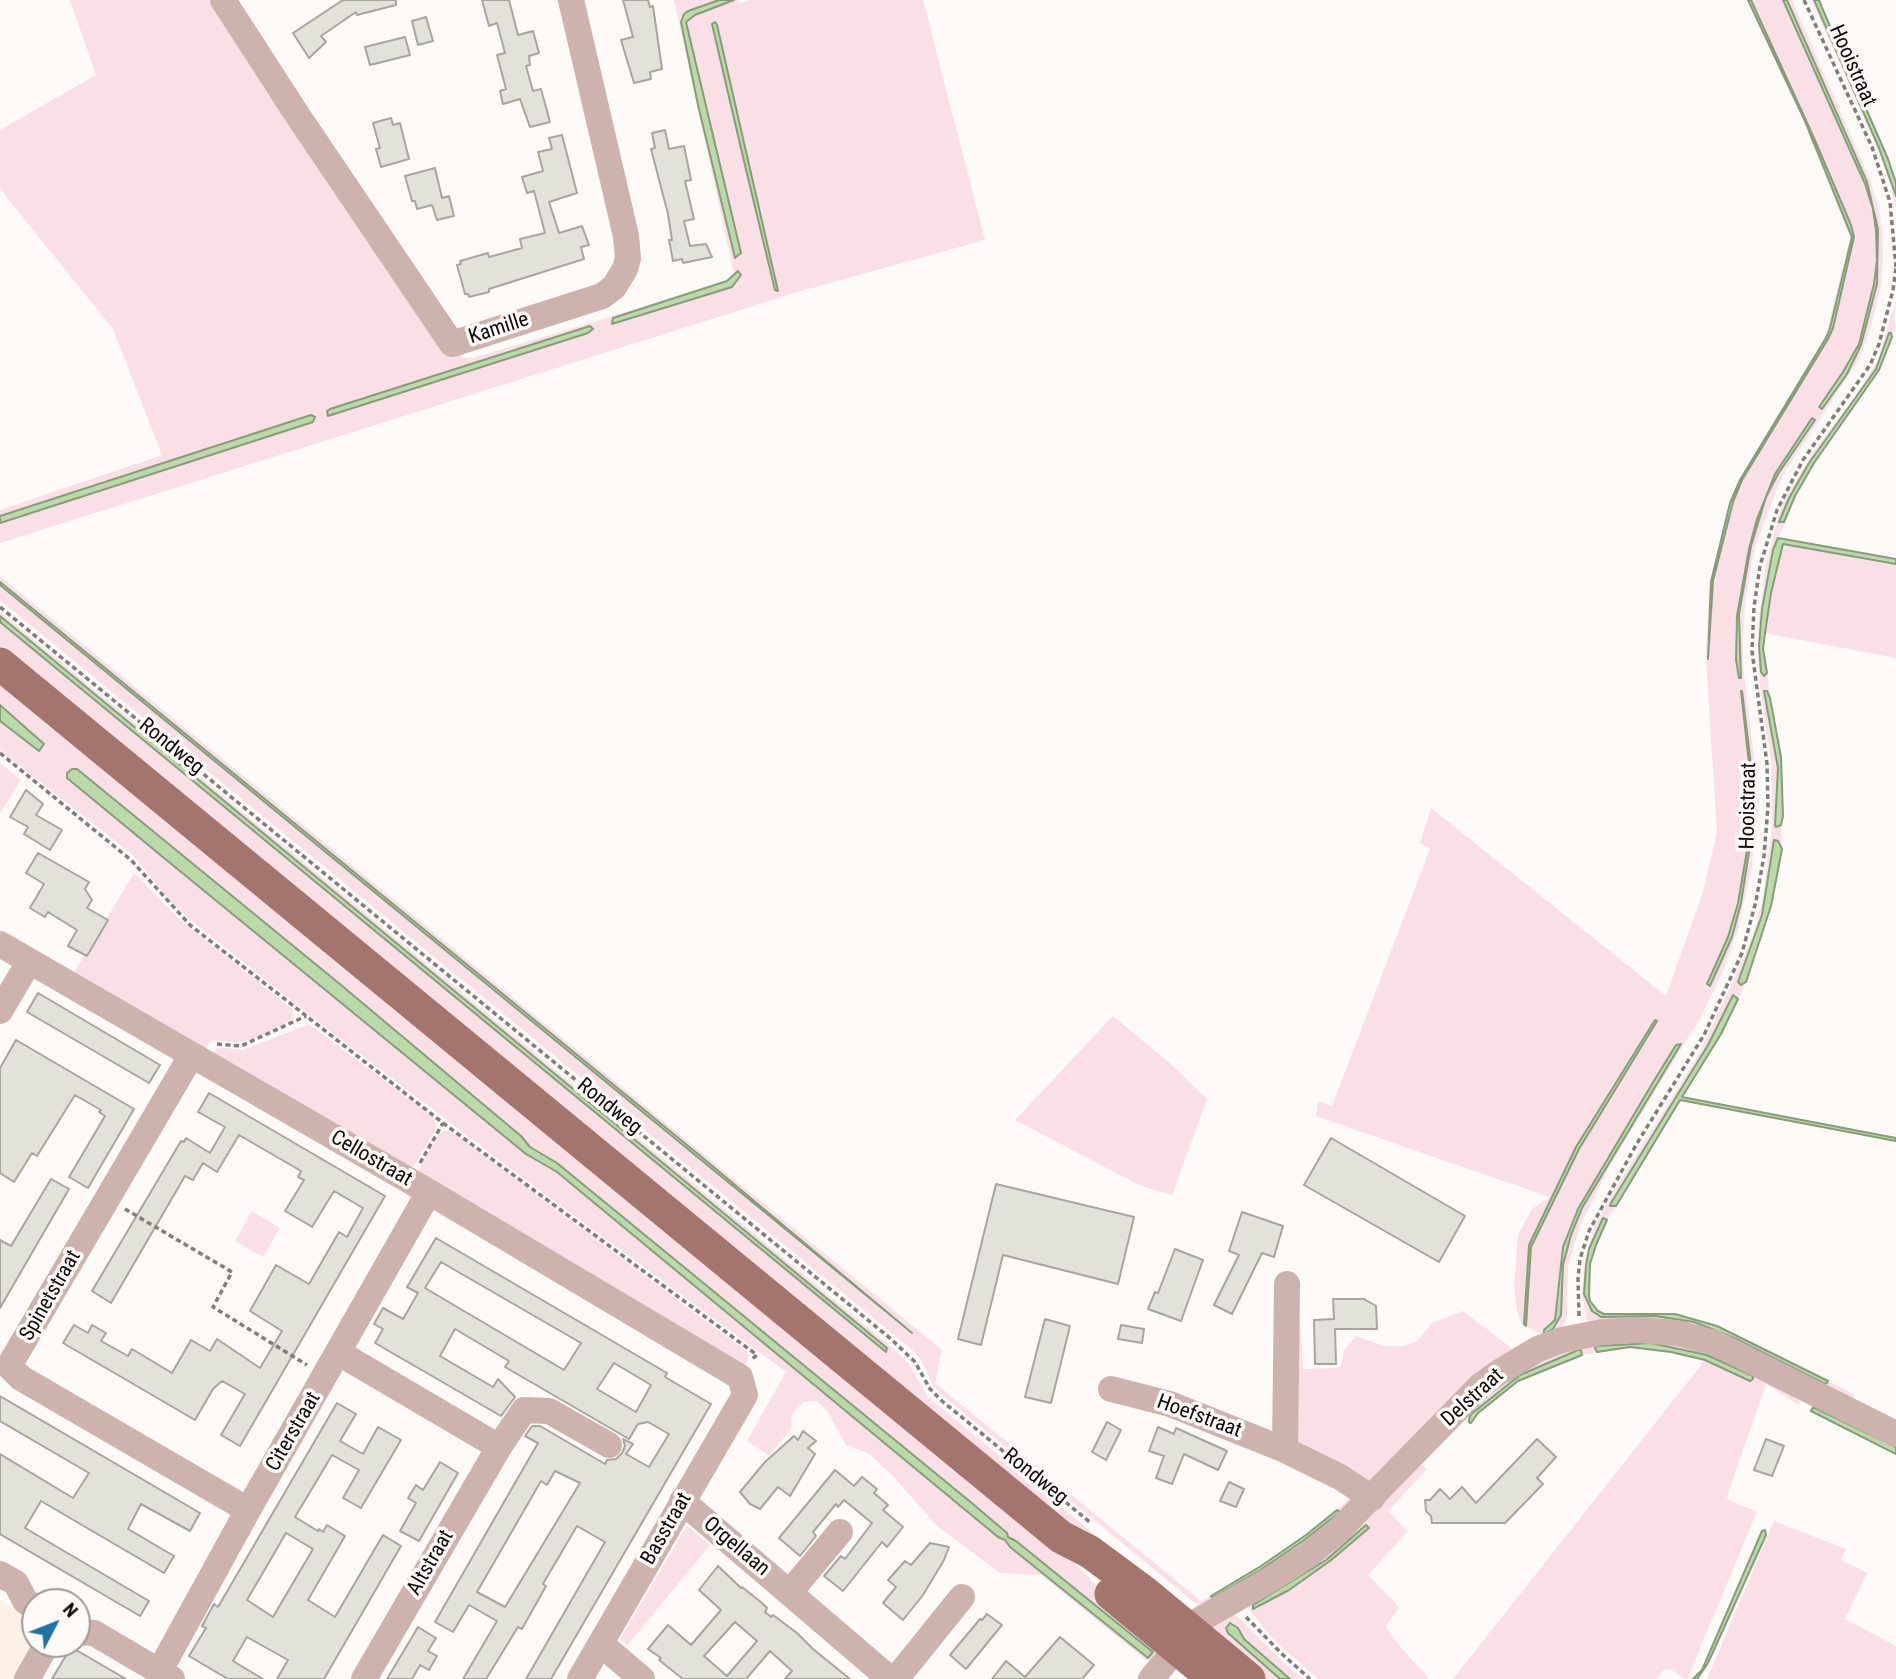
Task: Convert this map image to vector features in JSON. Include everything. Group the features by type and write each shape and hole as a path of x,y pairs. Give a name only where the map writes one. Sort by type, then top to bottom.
{"main road":[{"name":"Rondweg","path":"0,664 1061,1537 1080,1563 1109,1592 1249,1679"},
{"name":"Rondweg","path":"1184,1639 1214,1679"}],"street":[{"name":"Kamille","path":"223,0 452,344 602,296 614,287 625,269 628,247 571,0"},
{"name":"Cellostraat","path":"0,944 419,1186 740,1377"},
{"path":"0,1011 29,962"},
{"name":"Spinetstraat","path":"196,1059 5,1371 248,1510"},
{"name":"Citerstraat","path":"166,1675 248,1510 332,1364 419,1186"},
{"path":"1285,1450 1287,1284"},
{"name":"Delstraat","path":"1184,1639 1201,1619 1234,1602 1307,1556 1340,1529 1497,1373 1538,1349 1580,1336 1638,1330 1677,1333 1715,1343 1896,1433"},
{"path":"332,1364 499,1447"},
{"name":"Basstraat","path":"580,1679 745,1395 740,1377"},
{"name":"Hoefstraat","path":"1111,1389 1170,1404 1285,1450 1340,1476 1373,1497"},
{"name":"Altstraat","path":"364,1679 499,1447 524,1410 549,1410 609,1445"},
{"name":"Orgellaan","path":"682,1502 891,1679"},
{"name":"Orgellaan","path":"790,1592 840,1532"},
{"path":"0,1574 16,1583 21,1593"},
{"path":"896,1679 962,1597"},
{"path":"91,1633 166,1675"},
{"path":"1151,1679 1184,1639"},
{"path":"601,1644 642,1679"},
{"path":"27,1679 39,1658"}],"path":[{"name":"Hooistraat","path":"1580,1336 1578,1278 1580,1259 1589,1231 1636,1145 1704,1035 1742,953 1756,901 1764,856 1768,807 1767,764 1752,651 1754,607 1760,566 1777,510 1803,460 1870,365 1886,317 1896,267 1890,202 1872,148 1804,0"},
{"name":"Rondweg","path":"0,607 899,1346 915,1362 930,1389 942,1401 1099,1530"},
{"path":"0,753 131,860 190,925 443,1123 757,1355 740,1377"},
{"path":"196,1059 218,1044 241,1046 306,1016"},
{"path":"419,1186 443,1123"},
{"path":"108,1199 232,1272 213,1307 332,1364"},
{"path":"1234,1602 1261,1634 1310,1679"}],"shaded area":[{"path":"70,0 220,0 464,341 461,358 473,358 704,287 614,318 612,324 732,287 731,278 728,279 734,273 674,0 719,0 684,14 698,105 735,258 686,22 695,15 734,0 738,0 739,4 749,0 923,0 985,240 801,291 0,543 0,523 315,420 311,415 0,516 0,510 162,455 113,329 0,189 0,130 96,75","holes":["590,326 588,333 328,416 327,411 330,409"]},
{"path":"719,0 734,0 695,15 686,22 741,253 735,258 681,22 688,11"},
{"path":"1747,0 1805,121 1852,237 1826,338 1740,480 1730,503 1711,582 1712,591 1733,502 1742,480 1833,328 1854,237 1814,138 1751,0 1783,0 1842,130 1873,209 1877,260 1863,330 1852,358 1822,409 1847,374 1866,329 1877,284 1879,259 1875,208 1844,127 1787,0 1792,0 1870,180 1882,230 1881,285 1871,326 1858,361 1782,476 1755,546 1745,599 1743,665 1759,802 1751,871 1737,932 1702,1015 1612,1162 1580,1225 1568,1266 1567,1317 1562,1329 1551,1339 1522,1324 1514,1285 1518,1235 1532,1209 1549,1197 1316,1116 1318,1101 1332,1106 1430,849 1420,843 1431,808 1666,996 1703,892 1717,832 1706,660 1709,585 1729,504 1743,473 1826,335 1850,237 1803,120","holes":["1812,418 1815,420 1778,474 1766,497 1751,546 1739,614 1740,677 1736,659 1737,616 1749,549 1764,498 1775,474","1741,692 1753,781 1752,833 1741,903 1732,937 1707,983 1728,937 1744,873 1750,833 1751,781","1655,1020 1657,1021 1579,1149 1531,1247 1526,1326 1524,1323 1529,1245 1576,1147","1676,1045 1675,1056 1582,1208 1563,1265 1561,1315 1544,1333 1555,1320 1563,1247 1578,1209"]},
{"path":"1748,0 1751,0 1814,138 1854,237 1833,328 1828,339 1742,480 1733,502 1713,581 1708,659 1711,582 1730,503 1740,480 1826,338 1852,237 1805,121"},
{"path":"1783,0 1787,0 1867,182 1878,229 1877,284 1861,345 1847,374 1822,409 1819,407 1859,344 1874,284 1876,231 1865,184"},
{"path":"1811,0 1879,148 1896,196 1896,207 1867,123"},
{"path":"1814,0 1819,0 1888,159 1896,183 1896,196 1879,148"},
{"path":"715,22 778,291 775,290 743,157 712,24"},
{"path":"738,271 741,275 732,287 612,324 613,318 727,281"},
{"path":"1896,300 1896,326 1892,337 1891,333 1889,334 1876,369 1798,481 1789,498 1782,523 1785,522 1773,550 1762,609 1759,646 1761,672 1767,673 1770,698 1767,691 1764,691 1778,768 1782,849 1778,841 1773,844 1762,915 1738,982 1746,982 1738,999 1733,995 1708,1045 1611,1202 1611,1206 1616,1206 1607,1220 1603,1218 1589,1249 1584,1294 1592,1311 1601,1317 1655,1316 1694,1322 1734,1338 1827,1383 1828,1381 1854,1394 1853,1399 1735,1347 1595,1327 1587,1321 1582,1295 1584,1264 1594,1228 1700,1052 1752,939 1763,897 1772,826 1771,760 1760,687 1758,651 1766,565 1782,504 1811,455 1850,404 1877,362"},
{"path":"590,326 593,329 588,333 328,416 327,411 330,409"},
{"path":"1889,333 1892,337 1879,370 1814,463 1784,522 1779,522 1809,463 1876,369"},
{"path":"311,415 315,417 313,422 0,523 0,516"},
{"path":"1812,418 1815,420 1778,474 1766,497 1751,546 1739,614 1739,678 1736,659 1737,616 1749,549 1757,519 1775,474"},
{"path":"1778,538 1896,559 1896,564 1783,544 1765,633 1763,649 1767,673 1764,676 1761,672 1759,646 1762,609 1773,550"},
{"path":"1783,544 1896,564 1896,658 1765,633"},
{"path":"0,576 942,1350 935,1383 1201,1601 1211,1596 1212,1598 1262,1569 1339,1512 1337,1510 1348,1499 1346,1495 1350,1496 1352,1503 1296,1557 1200,1606 1195,1603 943,1396 933,1385 920,1358 910,1348 0,600 0,585 911,1332 0,582"},
{"path":"0,582 698,1154 912,1333 0,585"},
{"path":"0,612 894,1349 908,1363 928,1397 1192,1615 1188,1620 0,651 0,622 886,1352 887,1348 0,616"},
{"path":"0,616 887,1348 886,1352 0,622"},
{"path":"0,676 339,955 389,1006 1057,1546 1103,1592 1167,1647 1152,1665 1041,1575 1000,1573 937,1526 891,1474 868,1453 846,1445 827,1411 817,1401 803,1402 792,1414 791,1429 769,1456 747,1441 786,1372 514,1171 322,1025 192,921 171,902 132,854 0,750 0,721 35,749 44,744 0,705","holes":["77,769 521,1136 526,1154 67,778 67,773"]},
{"path":"1741,691 1753,781 1752,833 1741,903 1732,937 1710,986 1707,984 1728,937 1738,903 1750,833 1751,782"},
{"path":"1764,691 1767,691 1770,698 1781,757 1783,816 1781,825 1776,827 1778,768"},
{"path":"0,705 44,744 39,751 0,721"},
{"path":"0,763 21,780 0,813"},
{"path":"77,769 341,985 521,1136 530,1147 557,1163 973,1504 1007,1533 1008,1537 1153,1652 1148,1658 557,1172 526,1154 67,778 67,773"},
{"path":"1774,840 1778,841 1782,849 1771,906 1746,982 1741,985 1738,982 1762,915"},
{"path":"134,873 178,918 292,1009 293,1019 252,1040 212,1040 201,1052 72,976"},
{"path":"1733,995 1738,999 1721,1034 1682,1097 1896,1138 1896,1141 1680,1100 1616,1206 1610,1206 1708,1045"},
{"path":"1113,1016 1171,1064 1207,1099 1172,1195 1141,1186 1015,1120"},
{"path":"1655,1020 1657,1021 1579,1149 1531,1247 1526,1326 1529,1245 1576,1147"},
{"path":"309,1024 433,1117 437,1127 410,1173 211,1056 218,1047 243,1050"},
{"path":"1681,1044 1582,1208 1563,1265 1561,1315 1553,1329 1544,1334 1544,1330 1555,1320 1563,1247 1578,1209 1676,1045"},
{"path":"451,1131 746,1351 748,1360 743,1367 415,1176 439,1134"},
{"path":"252,1211 280,1228 263,1257 235,1241"},
{"path":"1603,1218 1607,1220 1590,1264 1589,1296 1598,1311 1604,1314 1675,1314 1717,1326 1828,1381 1827,1383 1734,1338 1694,1322 1655,1316 1601,1317 1592,1311 1584,1294 1586,1266 1589,1249"},
{"path":"1463,1311 1510,1347 1516,1356 1386,1477 1366,1482 1296,1450 1291,1321 1300,1319 1303,1369 1338,1368 1342,1363 1344,1350 1356,1336 1384,1346 1404,1346 1418,1340 1432,1323"},
{"path":"1579,1341 1696,1343 1800,1398 1799,1405 1766,1384 1726,1499 1757,1512 1688,1677 1690,1679 1685,1679 1670,1669 1664,1670 1656,1679 1453,1679 1705,1360 1749,1381 1753,1376 1707,1355 1651,1343 1596,1350 1597,1352 1582,1355 1582,1352 1520,1375 1470,1415 1470,1425 1466,1421 1465,1409 1495,1380"},
{"path":"1651,1343 1707,1355 1753,1376 1753,1379 1750,1381 1705,1360 1671,1352 1630,1347 1597,1352 1595,1348"},
{"path":"1581,1350 1582,1355 1518,1381 1469,1422 1470,1415 1520,1375"},
{"path":"1813,1407 1896,1447 1896,1454 1811,1411"},
{"path":"1421,1464 1427,1469 1388,1511 1408,1531 1368,1575 1399,1607 1386,1626 1396,1642 1429,1679 1318,1679 1273,1639 1246,1605","holes":["1363,1527 1304,1580 1253,1609 1253,1605 1326,1560"]},
{"path":"1337,1510 1340,1512 1303,1541 1212,1598 1211,1596 1306,1535"},
{"path":"1774,1521 1846,1549 1841,1560 1867,1573 1845,1619 1896,1646 1896,1679 1707,1679"},
{"path":"1366,1525 1369,1528 1330,1561 1289,1590 1253,1609 1253,1605 1326,1560"},
{"path":"687,1526 710,1545 628,1645 620,1639"},
{"path":"1765,1530 1766,1535 1708,1663 1697,1679 1693,1679 1702,1670 1762,1531"},
{"path":"0,1600 21,1613 21,1658 27,1658 15,1679 0,1679"},
{"path":"1235,1614 1303,1679 1290,1679 1244,1639 1238,1628 1226,1628 1228,1633 1280,1679 1258,1679 1202,1631"},
{"path":"1230,1623 1238,1628 1244,1639 1290,1679 1280,1679 1228,1633 1226,1628"}],"building":[{"path":"343,0 396,0 396,5 357,15 356,12 321,36 326,42 309,58 293,33"},
{"path":"482,0 509,0 518,35 533,31 539,53 529,56 530,65 526,66 533,91 541,89 550,122 530,127 520,99 503,104 500,91 506,89 497,55 505,53 497,23 489,26"},
{"path":"623,0 648,0 650,7 653,6 662,69 650,72 651,79 634,83 621,40 633,37"},
{"path":"426,17 433,41 418,45 412,21"},
{"path":"405,37 410,55 370,65 365,47"},
{"path":"391,118 393,125 400,123 409,159 381,167 376,149 380,148 373,123"},
{"path":"665,130 669,149 684,146 691,180 685,181 694,219 684,221 690,246 706,244 712,257 683,263 682,259 673,261 668,214 651,149 655,148 652,133"},
{"path":"562,135 577,193 549,202 559,233 582,226 589,245 581,247 584,259 469,297 465,294 457,265 461,264 460,261 522,248 520,239 545,233 534,191 527,193 522,177 543,171 538,152 552,149 549,138"},
{"path":"435,168 442,198 449,196 454,216 437,220 432,205 417,209 405,176"},
{"path":"26,790 43,804 36,815 62,830 50,850 24,834 28,827 10,817"},
{"path":"38,853 89,882 85,889 92,900 87,908 108,920 87,956 68,946 77,930 48,912 45,917 30,908 44,884 26,873"},
{"path":"38,993 160,1065 149,1083 27,1012"},
{"path":"16,1040 134,1109 88,1188 69,1177 105,1116 99,1112 101,1110 75,1095 37,1156 32,1153 14,1182 0,1173 0,1068"},
{"path":"209,1093 385,1196 240,1446 221,1435 245,1394 222,1381 213,1389 195,1420 63,1343 74,1325 88,1333 92,1325 106,1333 101,1341 128,1356 132,1349 172,1373 191,1340 210,1351 217,1339 260,1368 282,1331 250,1311 276,1265 309,1284 339,1232 347,1237 363,1208 334,1191 312,1227 285,1211 304,1180 298,1177 301,1171 239,1135 217,1172 203,1163 193,1180 185,1176 111,1303 92,1291 181,1141 184,1142 186,1138 210,1153 225,1127 198,1112"},
{"path":"1331,1138 1465,1216 1439,1262 1304,1185"},
{"path":"51,1179 69,1189 0,1308 0,1240 11,1246"},
{"path":"996,1184 1134,1217 1118,1284 1003,1255 981,1345 958,1339"},
{"path":"1242,1212 1283,1226 1274,1257 1262,1253 1232,1314 1214,1305 1239,1255 1229,1251"},
{"path":"436,1238 667,1373 665,1377 711,1404 551,1679 526,1679 605,1542 577,1526 544,1582 546,1586 522,1629 518,1627 486,1679 463,1679 497,1621 469,1605 453,1632 435,1622 538,1443 525,1436 532,1426 540,1426 605,1464 607,1460 616,1459 622,1453 625,1446 623,1439 633,1444 626,1454 649,1467 669,1434 648,1422 638,1424 629,1439 505,1367 509,1361 455,1329 440,1356 493,1387 498,1379 515,1397 501,1416 375,1343 383,1329 374,1324 383,1308 403,1319 418,1293 407,1287","holes":["441,1262 581,1343 564,1370 425,1288","614,1363 651,1385 636,1412 597,1389","555,1471 580,1483 505,1607 477,1592 541,1481 547,1485"]},
{"path":"1175,1249 1203,1260 1181,1321 1148,1309 1155,1292 1158,1293"},
{"path":"1333,1299 1364,1299 1376,1306 1377,1329 1335,1329 1336,1364 1315,1364 1314,1320 1334,1319"},
{"path":"1045,1319 1070,1326 1051,1403 1025,1397"},
{"path":"1121,1325 1144,1329 1142,1343 1118,1339"},
{"path":"0,1396 200,1513 190,1531 141,1504 128,1529 174,1556 164,1573 41,1501 25,1528 149,1601 140,1616 0,1534 0,1454 73,1498 89,1473 0,1421"},
{"path":"337,1403 356,1414 340,1441 363,1454 378,1427 401,1440 361,1508 343,1498 359,1470 332,1455 295,1517 318,1531 319,1529 323,1532 327,1525 345,1536 308,1600 335,1617 383,1535 401,1546 324,1679 277,1679 288,1660 247,1637 233,1661 263,1679 228,1679 189,1656 206,1628 202,1626 214,1604 218,1607","holes":["286,1533 313,1549 273,1617 247,1600"]},
{"path":"1107,1422 1121,1430 1106,1460 1092,1452"},
{"path":"1158,1427 1174,1434 1176,1428 1227,1451 1218,1470 1184,1454 1172,1484 1156,1478 1164,1456 1149,1451"},
{"path":"803,1431 816,1441 808,1448 815,1454 790,1496 778,1487 760,1509 750,1504 740,1492 765,1462 794,1436 798,1440"},
{"path":"1537,1439 1556,1457 1537,1478 1543,1484 1505,1523 1432,1523 1431,1516 1426,1511 1425,1500 1430,1500 1440,1489 1450,1499 1462,1487 1476,1503"},
{"path":"1766,1439 1784,1446 1772,1476 1754,1470"},
{"path":"440,1462 458,1473 419,1541 400,1531 416,1503 408,1498 416,1485 423,1490"},
{"path":"835,1470 854,1486 862,1477 877,1489 874,1493 888,1505 883,1510 903,1527 887,1547 882,1542 843,1591 824,1576 841,1556 845,1559 872,1523 844,1500 838,1507 836,1504 813,1532 816,1536 800,1556 779,1538"},
{"path":"1229,1482 1244,1489 1236,1507 1220,1501"},
{"path":"930,1543 949,1547 923,1595 903,1620 883,1603 896,1587 888,1580 905,1561 911,1565"},
{"path":"718,1566 762,1603 767,1608 765,1612 797,1633 850,1679 785,1679 792,1671 770,1651 746,1679 683,1679 648,1649 668,1625 691,1645 721,1610 699,1590","holes":["735,1622 757,1641 727,1676 704,1656"]},
{"path":"987,1614 1002,1625 966,1669 950,1655"},
{"path":"418,1627 436,1638 428,1651 437,1656 429,1670 420,1665 412,1679 387,1679"},
{"path":"1060,1637 1094,1665 1082,1679 992,1679 1006,1661 1025,1677"},
{"path":"64,1658 90,1658 126,1679 52,1679"}]}
